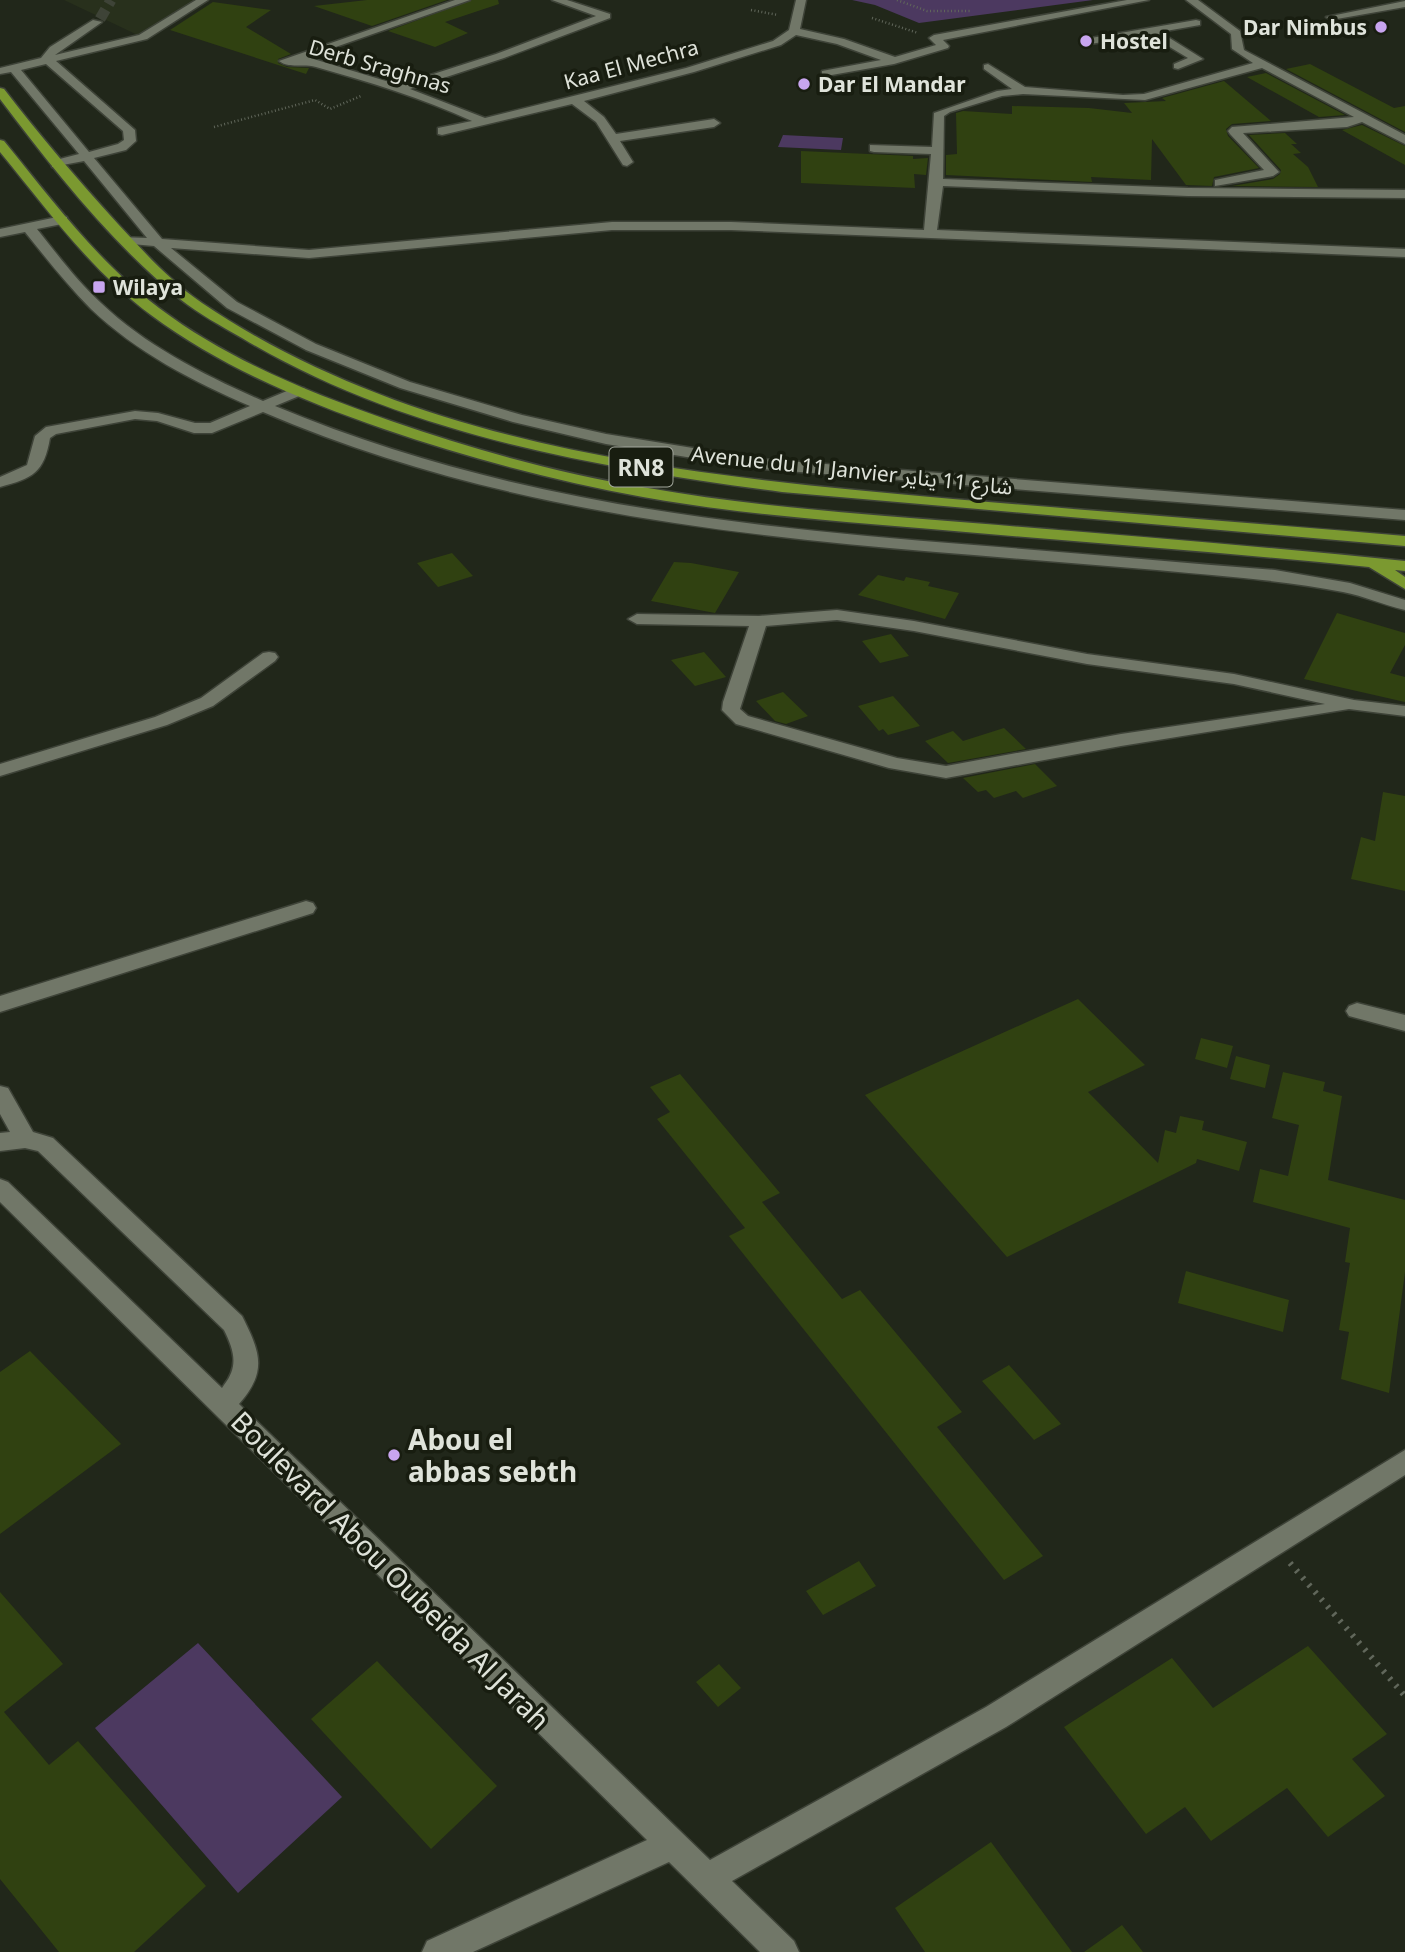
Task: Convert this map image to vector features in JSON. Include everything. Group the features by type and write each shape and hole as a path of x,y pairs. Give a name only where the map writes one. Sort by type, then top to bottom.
{"main road":[{"name":"Avenue du 11 Janvier شارع 11 يناير","path":"0,91 56,164 163,278 244,334 296,362 412,409 559,451 659,470 789,488 1405,541"},
{"name":"Avenue du 11 Janvier شارع 11 يناير","path":"0,144 110,276 159,314 220,353 299,391 381,423 464,450 563,476 659,495 808,514 1405,566"},
{"path":"1370,562 1405,584"}],"street":[{"path":"203,0 143,37 7,70 87,157 159,244 232,305 311,347 405,386 518,419 584,435 761,464 1405,515"},
{"name":"Derb Sraghnas","path":"465,0 285,61 290,63 305,60 396,87 449,105 485,122"},
{"path":"396,87 500,56 606,16 557,0"},
{"path":"801,0 796,25 894,61"},
{"path":"933,38 1144,0"},
{"path":"1191,0 1233,30 1236,47 1240,52 1405,140"},
{"path":"426,2 441,8"},
{"path":"1331,17 1405,4"},
{"path":"1101,7 1196,58 1178,66"},
{"path":"56,164 122,147 130,141 129,130 47,61 47,55 54,49 97,22"},
{"path":"1085,42 1196,23"},
{"name":"Kaa El Mechra","path":"442,131 574,100 754,50 777,43 796,25"},
{"path":"826,73 894,61 944,46 933,38"},
{"path":"930,234 937,182 936,151 940,113 1002,93 1023,91 1042,90 1136,98 1260,65"},
{"path":"988,67 1023,91"},
{"path":"574,100 596,113 627,162"},
{"path":"1188,192 1272,173 1234,131 1236,130 1347,123 1363,118"},
{"path":"614,138 714,123"},
{"path":"874,148 936,151"},
{"path":"937,182 1188,192 1405,194"},
{"path":"0,233 62,220"},
{"path":"125,240 309,254 642,225 1405,253"},
{"path":"28,227 80,292 110,318 165,357 263,407 355,444 433,470 580,504 654,517 795,536 1275,575 1350,588 1405,605"},
{"path":"0,482 24,476 33,470 38,462 43,436 59,428 135,415 158,417 194,428 212,428 299,391"},
{"path":"637,619 759,621 837,615 914,626 1087,659 1234,679 1354,705 1405,711"},
{"path":"759,621 732,702 733,715 742,720 896,764 933,771 965,769 1059,750 1354,705"},
{"path":"0,770 161,721 207,702 269,657"},
{"path":"0,1004 306,908"},
{"path":"1357,1011 1405,1023"},
{"path":"0,1094 25,1139"},
{"path":"0,1142 25,1139 45,1144 233,1323 245,1346 247,1366 244,1383 223,1404"},
{"name":"Boulevard Abou Oubeida Al Jarah","path":"0,1188 671,1846 708,1878 783,1952"},
{"path":"708,1878 996,1717 1405,1461"},
{"path":"438,1952 671,1846"}],"path":[{"path":"751,10 796,25"},
{"path":"872,18 933,38"},
{"path":"214,127 316,100 330,109 351,102 348,100 396,87"},
{"path":"1273,1544 1405,1696"}],"shaded area":[{"path":"64,0 198,0 146,39"},
{"path":"852,0 1093,0 919,23 875,5"},
{"path":"783,135 843,138 841,150 778,147"},
{"path":"198,1643 342,1797 238,1893 95,1728"}],"building":[{"path":"367,0 447,0 372,26 314,6"},
{"path":"472,0 498,0 499,4 445,22 468,33 435,47 388,31"},
{"path":"213,2 271,10 246,27 291,54 278,59 278,63 287,67 309,68 306,74 170,30"},
{"path":"1310,64 1394,108 1405,106 1405,132 1286,69"},
{"path":"1266,73 1345,115 1319,117 1247,77"},
{"path":"1224,81 1271,121 1232,124 1226,129 1228,136 1259,168 1214,177 1212,186 1186,185 1152,139 1151,180 1091,177 1092,182 946,175 946,155 957,154 956,113 963,111 1012,114 1012,106 1089,108 1132,113 1124,103 1166,101 1162,98"},
{"path":"1362,125 1405,146 1405,165 1342,130"},
{"path":"1285,133 1297,144 1291,144 1301,153 1293,154 1308,167 1318,187 1232,186 1273,179 1280,174 1281,170 1249,135"},
{"path":"801,151 928,158 926,175 914,174 915,188 801,183"},
{"path":"452,553 473,576 438,587 417,563"},
{"path":"674,562 739,572 715,613 651,601"},
{"path":"878,575 904,581 906,577 930,582 928,586 959,593 945,619 858,595"},
{"path":"1337,613 1405,633 1405,645 1390,673 1405,677 1405,702 1304,679"},
{"path":"891,634 909,656 880,663 862,641"},
{"path":"704,652 726,677 695,686 671,660"},
{"path":"783,692 808,716 786,724 775,721 756,701"},
{"path":"893,696 920,726 888,735 883,729 879,731 858,706"},
{"path":"1004,728 1026,749 948,763 925,741 953,731 963,741"},
{"path":"1035,764 1057,786 1023,798 1016,791 994,798 986,790 978,792 963,778"},
{"path":"1383,792 1405,796 1405,891 1351,879 1361,837 1375,841"},
{"path":"1078,999 1145,1065 1088,1092 1158,1163 1165,1130 1176,1133 1180,1116 1204,1121 1202,1130 1247,1142 1239,1171 1197,1159 1196,1163 1007,1257 865,1095"},
{"path":"1201,1038 1233,1046 1227,1068 1195,1059"},
{"path":"1236,1056 1270,1065 1265,1088 1230,1079"},
{"path":"1283,1072 1325,1082 1323,1091 1342,1096 1328,1180 1405,1200 1405,1272 1389,1393 1341,1379 1349,1332 1339,1330 1350,1263 1345,1262 1350,1228 1253,1202 1260,1169 1288,1176 1299,1125 1272,1118"},
{"path":"680,1074 780,1193 762,1202 842,1299 860,1290 962,1412 937,1427 1043,1556 1004,1580 729,1236 745,1228 657,1119 670,1112 650,1087"},
{"path":"1186,1271 1289,1300 1283,1332 1178,1303"},
{"path":"30,1351 121,1444 0,1534 0,1372"},
{"path":"1009,1365 1061,1424 1034,1440 982,1381"},
{"path":"859,1561 876,1586 823,1615 806,1591"},
{"path":"0,1592 63,1664 4,1712 49,1765 78,1741 206,1886 134,1952 59,1952 0,1879"},
{"path":"1308,1646 1387,1734 1352,1759 1385,1796 1328,1837 1287,1788 1211,1841 1185,1807 1146,1834 1064,1727 1172,1658 1213,1708"},
{"path":"377,1661 497,1786 431,1849 311,1719"},
{"path":"719,1664 741,1688 718,1707 696,1682"},
{"path":"991,1842 1072,1952 925,1952 895,1908"},
{"path":"1122,1925 1143,1952 1084,1952"}],"tunnel":[{"path":"100,19 111,0"}],"place":[{"name":"Dar Nimbus","path":"1381,27"},
{"name":"Hostel","path":"1086,41"},
{"name":"Dar El Mandar","path":"804,84"},
{"name":"Wilaya","path":"99,287"},
{"name":"Abou el abbas sebth","path":"394,1455"}]}
